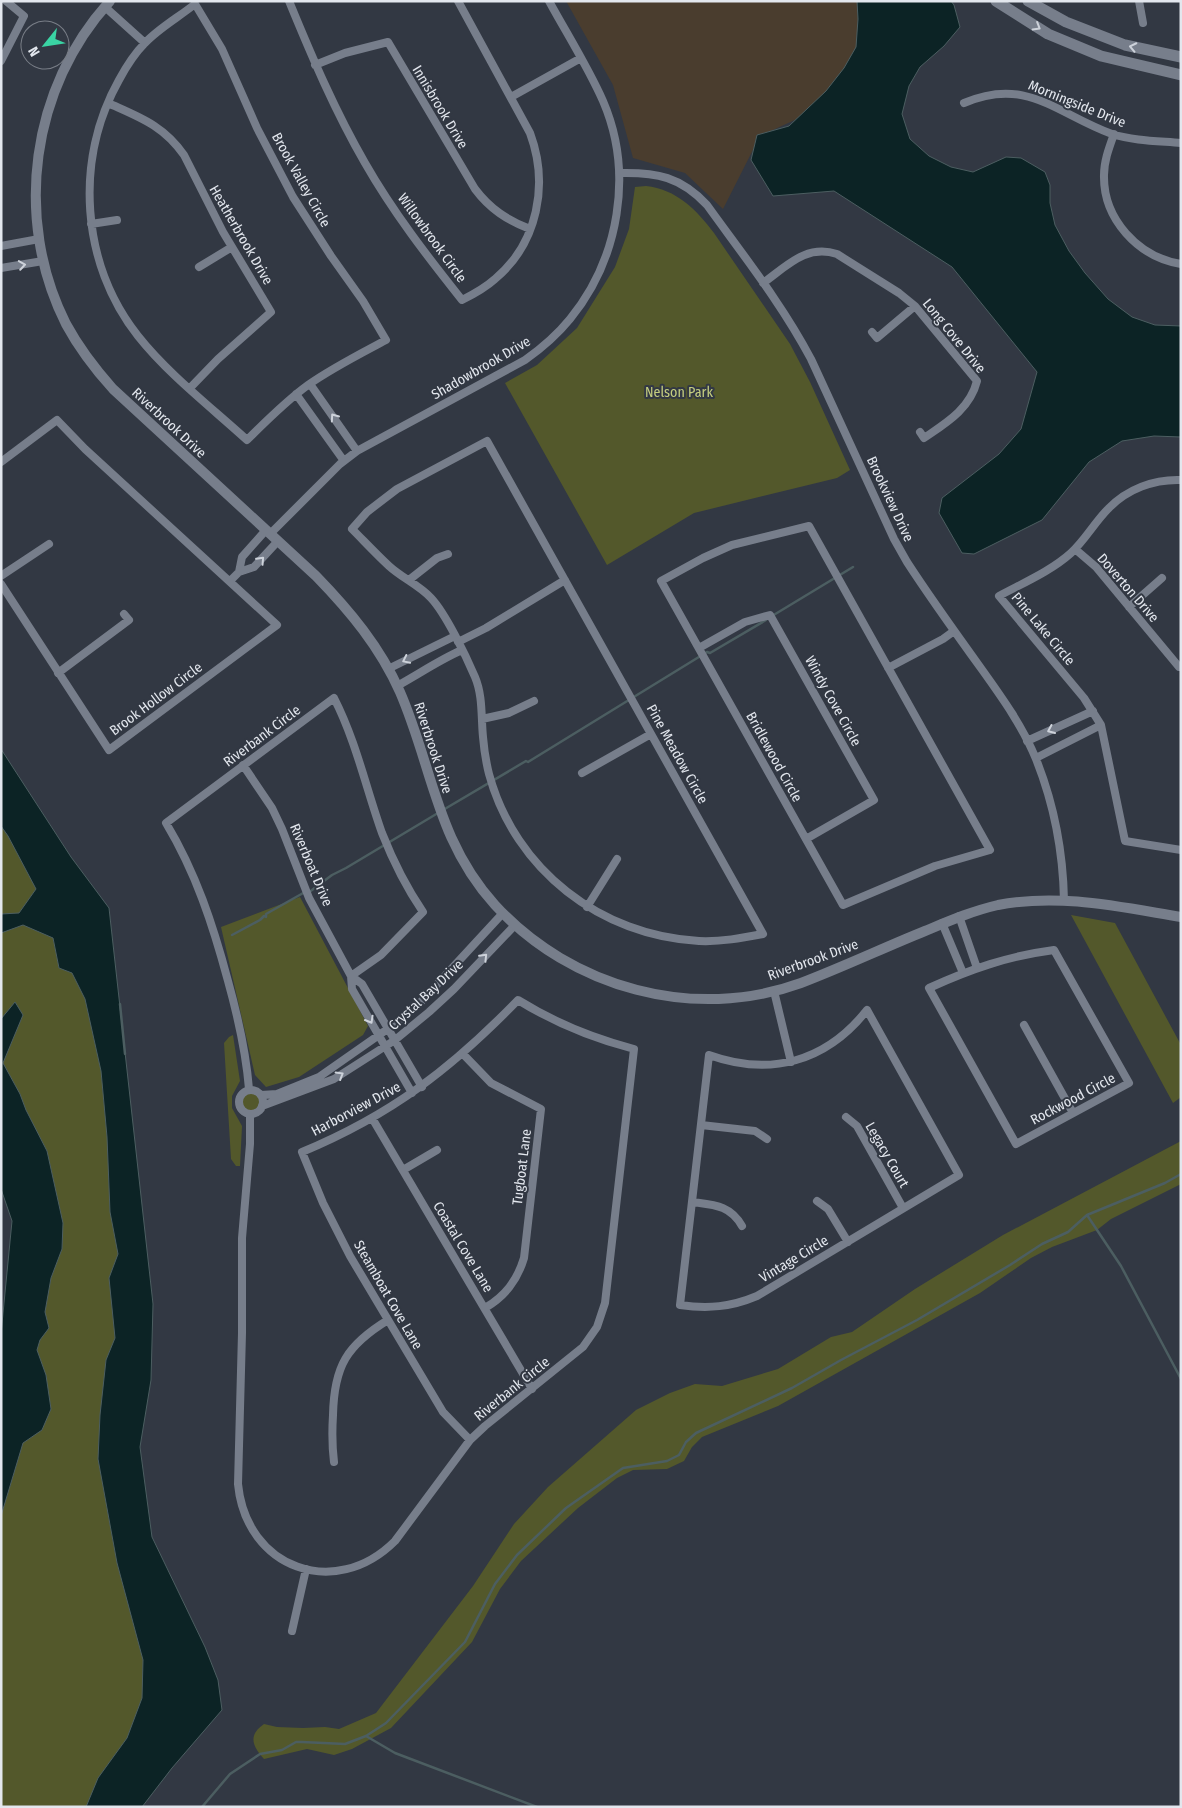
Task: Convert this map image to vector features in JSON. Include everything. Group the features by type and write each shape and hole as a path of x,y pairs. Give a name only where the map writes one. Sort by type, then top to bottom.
{"main road":[{"path":"996,1 1048,34 1101,56 1181,75"},
{"path":"1028,1 1066,22 1125,45 1181,56"}],"street":[{"path":"1,62 24,16 6,1"},
{"name":"Willowbrook Circle","path":"289,1 315,65 350,137 383,192 419,245 462,300 482,289 507,268 516,256 530,229 538,205 540,191 539,163 530,133 458,1"},
{"name":"Shadowbrook Drive","path":"268,532 344,460 357,451 525,360 556,335 582,304 601,270 617,218 619,173 615,142 603,102 549,1"},
{"path":"1139,1 1143,23"},
{"path":"104,3 145,43"},
{"name":"Riverbrook Drive","path":"104,3 74,50 56,88 47,113 38,151 35,183 39,239 54,294 66,324 97,371 127,403 316,576 366,632 397,686 447,829 479,885 515,925 534,941 571,965 601,979 640,991 701,999 726,998 774,991 819,976 959,916 1002,905 1040,900 1064,900 1181,917"},
{"name":"Brook Valley Circle","path":"195,4 222,49 261,136 293,197 326,249 363,301 386,340 357,355 296,394 247,440 151,351 126,319 107,283 99,262 91,224 89,184 91,159 97,134 108,103 124,71 145,43 195,4"},
{"name":"Innisbrook Drive","path":"315,65 345,53 388,42 475,189 488,205 502,217 530,229"},
{"path":"511,97 580,58"},
{"name":"Morningside Drive","path":"964,103 975,98 1000,93 1025,95 1043,101 1114,134 1135,139 1181,143"},
{"name":"Heatherbrook Drive","path":"108,103 151,122 176,143 232,247 271,312 218,359 190,388"},
{"path":"1114,134 1107,155 1104,177 1105,190 1112,214 1138,246 1164,259 1181,264"},
{"name":"Brookview Drive","path":"619,173 644,173 665,176 690,189 707,205 785,315 811,359 894,539 907,562 1006,704 1036,758 1046,787 1057,831 1064,900"},
{"path":"91,224 117,220"},
{"path":"1,246 39,239"},
{"path":"199,267 232,247"},
{"name":"Long Cove Drive","path":"763,283 803,255 811,252 828,251 837,254 899,293 915,306 977,381 967,403 952,418 924,438 920,432"},
{"path":"1,268 44,262"},
{"path":"872,332 877,338 915,306"},
{"path":"310,384 357,451"},
{"path":"296,394 344,460"},
{"name":"Brook Hollow Circle","path":"1,462 58,420 85,449 277,625 109,750 1,584"},
{"name":"Pine Meadow Circle","path":"488,441 565,580 763,934 720,940 678,939 636,930 617,923 587,906 564,891 547,875 522,845 499,802 489,774 483,740 479,689 462,650 440,608 432,598 389,566 352,528 367,512 397,489 488,441"},
{"name":"Pine Lake Circle","path":"1181,480 1154,483 1128,493 1108,509 1075,548 1061,561 999,596 1084,698 1101,725 1125,841 1181,850"},
{"name":"Bridlewood Circle","path":"809,526 990,850 935,866 843,905 699,648 661,581 709,554 732,545 809,526"},
{"path":"239,572 242,557 268,532"},
{"path":"230,581 239,572 254,568 278,541"},
{"path":"1,576 49,544"},
{"name":"Doverton Drive","path":"1075,548 1096,567 1179,667 1181,666"},
{"path":"410,580 436,558 448,554"},
{"path":"1129,607 1162,578"},
{"path":"388,669 435,646 486,628 565,580"},
{"path":"58,673 129,620 124,614"},
{"name":"Windy Cove Circle","path":"699,648 745,622 770,615 874,800 806,839"},
{"path":"888,668 954,631"},
{"path":"435,646 441,659"},
{"path":"397,686 434,666 441,659 462,650"},
{"name":"Riverbank Circle","path":"249,1090 243,1043 216,937 197,882 166,823 334,698 352,739 382,832 402,878 423,912 381,955 350,976"},
{"path":"482,720 509,712 534,700"},
{"path":"1027,741 1093,711"},
{"path":"1075,719 1082,734"},
{"path":"1036,758 1101,725"},
{"path":"582,773 651,734"},
{"name":"Riverboat Drive","path":"244,765 272,808 309,898 350,976"},
{"path":"587,906 617,859"},
{"name":"Crystal Bay Drive","path":"261,1095 277,1094 319,1077 389,1028 418,1005 504,913"},
{"path":"959,916 977,968"},
{"path":"942,924 963,973"},
{"name":"Crystal Bay Drive","path":"262,1106 334,1079 396,1040 454,989 515,925"},
{"name":"Rockwood Circle","path":"1054,950 1129,1083 1016,1144 929,988 963,973 1015,956 1054,950"},
{"path":"956,956 971,951"},
{"path":"350,976 362,984 422,1087"},
{"path":"350,976 352,989 412,1093"},
{"path":"774,991 791,1062"},
{"name":"Riverbank Circle","path":"250,1114 250,1144 242,1238 239,1497 247,1522 261,1542 282,1560 306,1569 325,1572 350,1569 363,1564 395,1541 470,1440 583,1347 597,1327 605,1303 634,1049 582,1033 518,1000 463,1054 422,1087"},
{"name":"Vintage Circle","path":"867,1010 959,1175 757,1296 742,1302 712,1308 680,1305 701,1125 709,1055 739,1064 757,1065 791,1062 820,1051 834,1042 847,1033 867,1010"},
{"path":"1024,1025 1073,1113"},
{"name":"Tugboat Lane","path":"463,1054 491,1083 541,1109 524,1258 520,1271 508,1291 485,1308"},
{"name":"Harborview Drive","path":"302,1152 345,1133 422,1087"},
{"path":"249,1090 255,1090 261,1095 262,1106 257,1112 250,1114 241,1108 239,1101 241,1094 249,1090"},
{"name":"Legacy Court","path":"846,1117 857,1126 903,1208"},
{"name":"Coastal Cove Lane","path":"372,1118 532,1388"},
{"path":"701,1125 755,1132 767,1139"},
{"path":"403,1170 437,1150"},
{"name":"Steamboat Cove Lane","path":"302,1152 336,1231 443,1412 470,1440"},
{"path":"817,1201 828,1209 848,1242"},
{"path":"692,1202 727,1209 736,1216 742,1226"},
{"path":"334,1462 332,1448 333,1398 338,1372 344,1360 360,1339 388,1320"},
{"path":"292,1631 306,1569"}],"shaded area":[{"path":"566,1 860,1 860,50 823,107 760,136 723,209 685,173 633,158 613,85"},
{"path":"857,1 951,1 954,5 960,27 944,46 920,67 909,86 902,114 910,139 929,156 951,167 973,172 1006,157 1021,158 1045,172 1050,185 1050,203 1055,225 1069,251 1085,273 1108,299 1132,317 1155,325 1181,326 1181,437 1154,436 1122,441 1089,462 1042,520 974,554 962,553 939,513 942,498 999,454 1021,429 1037,372 952,267 834,191 773,196 751,160 757,135 789,126 826,91 844,68 856,47"},
{"path":"1,749 71,857 109,908 153,1304 151,1380 140,1447 152,1537 205,1647 218,1680 222,1710 172,1768 142,1807 86,1807 98,1778 127,1738 142,1698 143,1660 117,1563 98,1459 100,1415 106,1360 115,1338 109,1278 118,1254 110,1212 107,1137 101,1071 85,999 72,973 59,968 53,938 23,925 1,933 1,914 19,913 36,889 1,826"},
{"path":"15,1002 23,1015 3,1063 47,1151 63,1223 62,1249 51,1278 45,1312 49,1328 40,1340 37,1350 46,1375 51,1409 42,1430 23,1443 1,1516 1,1334 12,1221 1,1189 1,1019"}],"green space":[{"name":"Nelson Park","path":"646,186 667,191 685,202 714,233 790,344 810,382 850,470 837,478 694,513 607,565 505,383 537,365 577,328 615,267 629,229 635,187"},
{"path":"1,814 96,994 120,1214 111,1482 163,1681 95,1807 1,1807 1,1504 48,1266 1,1091"},
{"path":"300,897 368,1026 363,1035 299,1077 266,1087 255,1075 221,927"},
{"path":"1071,915 1115,923 1181,1045 1181,1097 1173,1103"},
{"path":"233,1035 240,1081 232,1096 232,1108 242,1126 240,1166 236,1166 231,1159 224,1043"},
{"path":"250,1091 257,1094 260,1101 257,1108 250,1111 243,1108 240,1101 243,1094"},
{"path":"1181,1141 1181,1184 1111,1219 1097,1230 1052,1247 1031,1258 980,1293 778,1406 702,1437 692,1447 684,1461 667,1469 633,1470 617,1478 578,1508 521,1561 500,1589 472,1642 391,1728 352,1749 334,1755 307,1749 264,1759 257,1750 254,1736 264,1724 277,1727 325,1727 339,1729 376,1713 473,1586 514,1524 548,1487 636,1410 670,1393 695,1384 722,1386 778,1369 831,1337 852,1332 915,1289 1003,1235"}],"waterway":[{"path":"772,616 853,567"},
{"path":"443,810 526,761 528,762 707,652 710,653 766,620"},
{"path":"232,935 264,916 266,917 266,914 305,892 308,893 332,875 438,813"},
{"path":"120,1004 125,1054"},
{"path":"202,1807 230,1774 260,1754 282,1750 296,1742 345,1744 366,1736 386,1723 465,1642 495,1584 517,1555 566,1508 623,1468 667,1461 679,1455 686,1442 696,1433 792,1388 917,1320 1042,1244 1068,1232 1087,1215 1165,1183 1181,1174"},
{"path":"1087,1215 1121,1266 1181,1379"},
{"path":"366,1736 395,1753 537,1807"}]}
